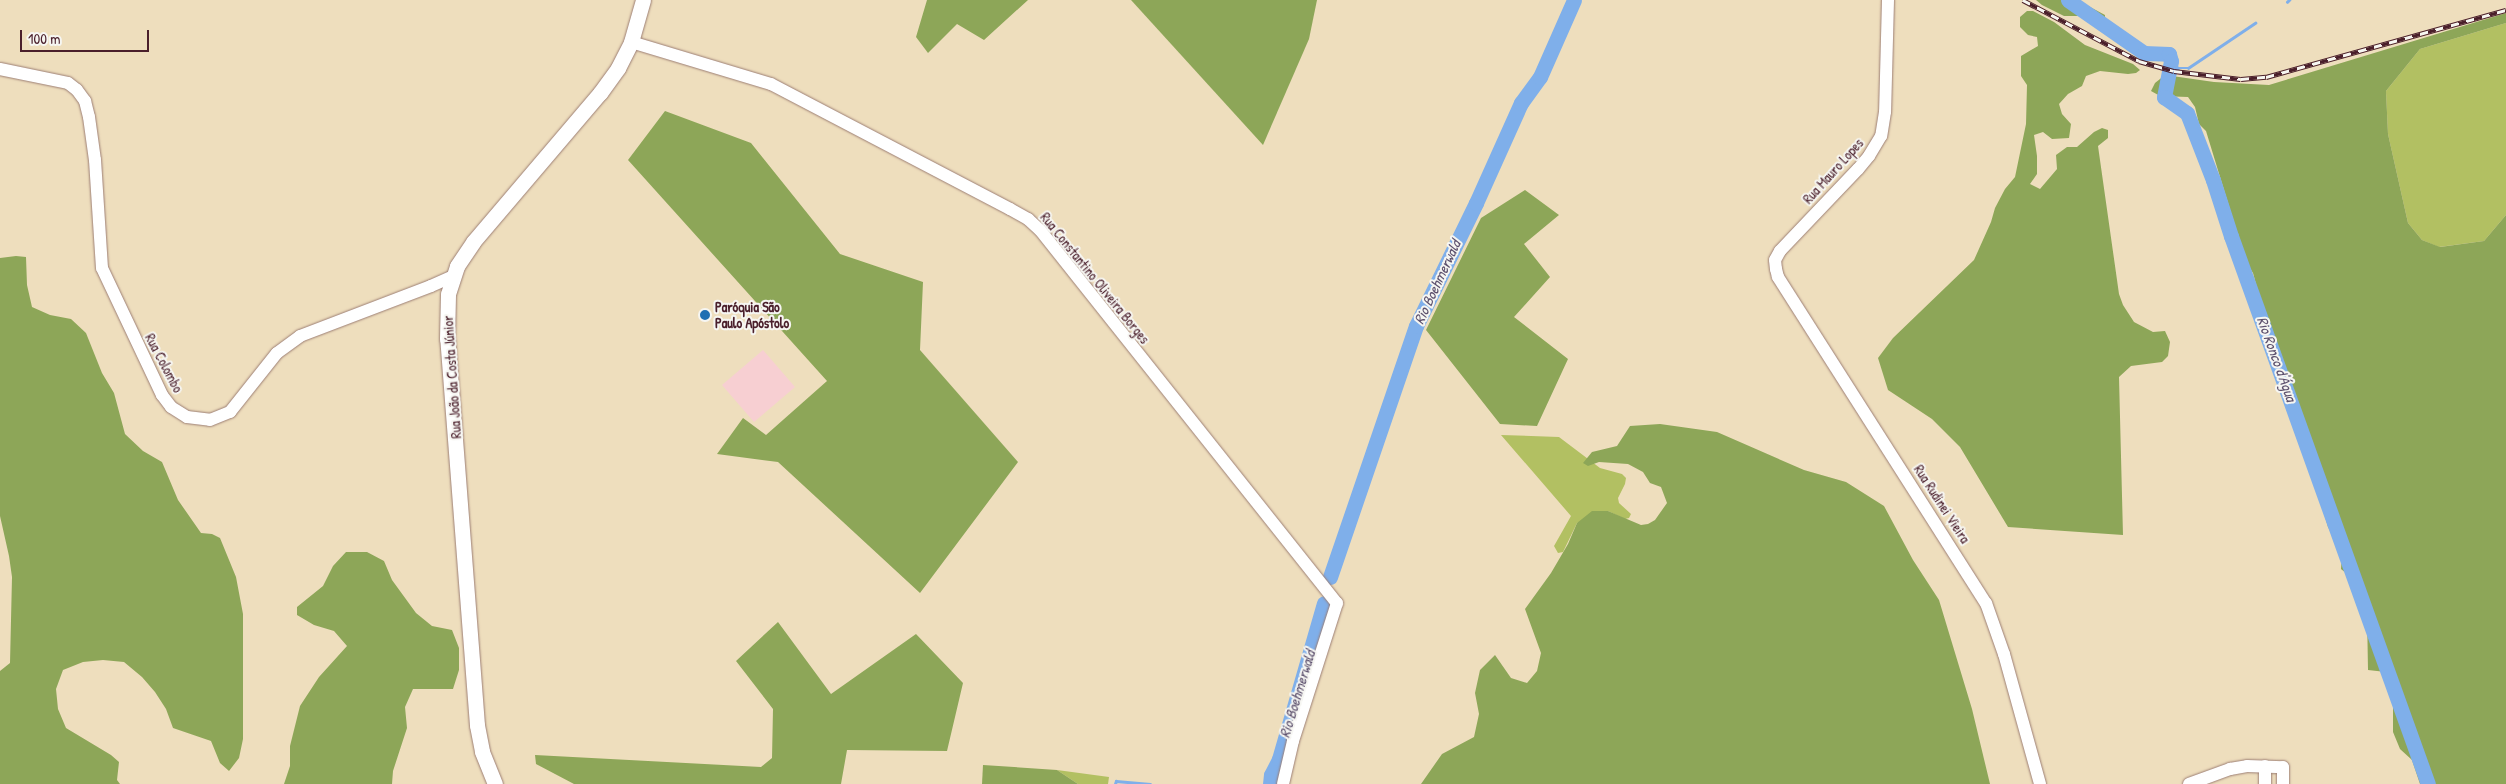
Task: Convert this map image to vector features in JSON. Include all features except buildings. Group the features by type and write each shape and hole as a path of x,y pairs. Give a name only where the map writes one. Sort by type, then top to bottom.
{"main road":[{"name":"Rua João da Costa Júnior","path":"495,784 482,751 477,725 447,339 447,310 453,276 473,242 610,81 631,42 643,0"}],"street":[{"name":"Rua Mauro Lopes","path":"1775,260 1780,251 1858,170 1881,136 1885,112 1888,0"},
{"name":"Rua Constantino Oliveira Borges","path":"631,42 772,84 1028,219 1046,238 1337,604 1293,741 1283,784"},
{"name":"Rua Colombo","path":"0,68 68,83 77,90 85,101 95,160 102,268 162,395 171,406 187,417 210,420 230,412 277,353 300,336 453,276"},
{"name":"Rua Rudinei Vieira","path":"1775,260 1778,276 1986,603 2004,654 2040,784"},
{"path":"2265,766 2265,784"},
{"path":"2189,784 2239,767 2265,766 2283,767 2283,784"}],"shaded area":[{"path":"763,350 795,387 754,422 722,385"}],"green space":[{"path":"927,0 1028,0 984,40 957,24 928,53 916,37"},
{"path":"1131,0 1317,0 1309,39 1263,145"},
{"path":"2036,0 2077,0 2105,15 2105,21 2094,24 2081,16 2064,16"},
{"path":"2027,11 2033,11 2054,22 2085,45 2133,64 2140,70 2136,73 2128,74 2100,71 2086,76 2082,86 2068,94 2059,104 2062,114 2071,124 2069,138 2052,139 2043,132 2034,135 2037,174 2030,184 2040,189 2057,169 2056,155 2067,147 2077,147 2094,132 2102,128 2108,130 2108,138 2098,146 2119,294 2123,305 2134,322 2153,332 2165,331 2170,342 2168,356 2162,362 2131,366 2119,377 2123,535 2008,527 1960,447 1932,419 1888,390 1878,358 1893,338 1974,260 1991,222 1995,208 2005,189 2015,177 2026,124 2027,85 2021,76 2021,56 2038,46 2037,37 2028,35 2020,27 2020,17"},
{"path":"2506,13 2506,23 2420,49 2386,91 2388,134 2408,223 2422,240 2440,247 2484,241 2506,215 2506,784 2420,784 2412,760 2400,749 2393,732 2393,703 2386,672 2368,670 2367,614 2359,608 2354,593 2357,582 2341,569 2342,553 2328,527 2314,479 2313,465 2293,422 2295,404 2277,363 2253,273 2246,262 2206,131 2199,124 2195,107 2188,97 2160,96 2151,91 2155,83 2165,75 2214,82 2269,85"},
{"path":"2506,23 2506,215 2484,241 2439,247 2422,240 2408,223 2388,134 2386,91 2420,49"},
{"path":"665,111 751,143 840,254 923,282 920,350 1018,462 920,593 778,462 717,454 743,418 766,435 827,381 628,160"},
{"path":"1525,190 1559,215 1524,244 1550,277 1514,317 1568,359 1537,426 1500,424 1426,330 1481,218"},
{"path":"26,257 27,285 32,307 50,315 71,319 86,333 102,373 114,393 125,434 143,451 162,462 178,500 201,533 212,534 220,538 236,577 243,614 243,739 239,758 229,771 220,763 211,741 173,728 166,709 142,677 124,662 103,660 83,662 63,670 56,689 58,709 66,728 111,755 119,762 117,780 120,784 0,784 0,671 10,663 12,577 0,516 0,258"},
{"path":"1660,424 1717,432 1804,470 1846,482 1884,506 1913,560 1939,600 1972,709 1990,784 1421,784 1442,754 1474,737 1479,714 1475,693 1480,670 1495,655 1511,678 1527,683 1537,671 1541,653 1525,609 1551,573 1568,544 1577,523 1592,511 1608,511 1641,525 1648,524 1655,520 1667,503 1661,487 1650,483 1643,472 1628,464 1599,462 1588,466 1583,463 1592,452 1617,446 1630,426"},
{"path":"1501,435 1559,437 1600,468 1622,474 1626,478 1625,484 1618,498 1619,503 1631,514 1629,518 1625,519 1608,511 1577,523 1563,552 1558,553 1554,546 1571,516"},
{"path":"346,552 367,552 384,561 392,580 416,613 432,626 452,630 459,648 459,670 453,689 413,689 405,707 407,728 393,771 392,784 284,784 290,766 290,746 300,706 319,677 347,646 334,631 314,625 297,615 297,607 323,586 333,566"},
{"path":"778,622 831,694 916,634 963,683 947,751 847,750 841,784 574,784 536,764 535,755 761,767 772,758 773,709 736,661"},
{"path":"983,765 1057,770 1078,784 982,784"},
{"path":"1057,770 1109,777 1108,784 1078,784"}],"waterway":[{"name":"Rio Boehmerwald","path":"1330,577 1416,326 1476,203 1521,103 1540,77 1574,0"},
{"name":"Rio Ronco d'Água","path":"2068,0 2144,53 2169,54 2171,61 2164,97 2187,113 2213,180 2231,236 2428,784"},
{"path":"2171,61 2178,68 2188,68 2255,23"},
{"name":"Rio Boehmerwald","path":"1270,784 1271,775 1279,759 1324,603"},
{"path":"1115,784 1116,781 1150,784"}],"railway":[{"path":"2023,0 2139,61 2174,71 2241,79 2266,77 2506,10"}],"place":[{"name":"Paróquia São Paulo Apóstolo","path":"705,315"}]}
